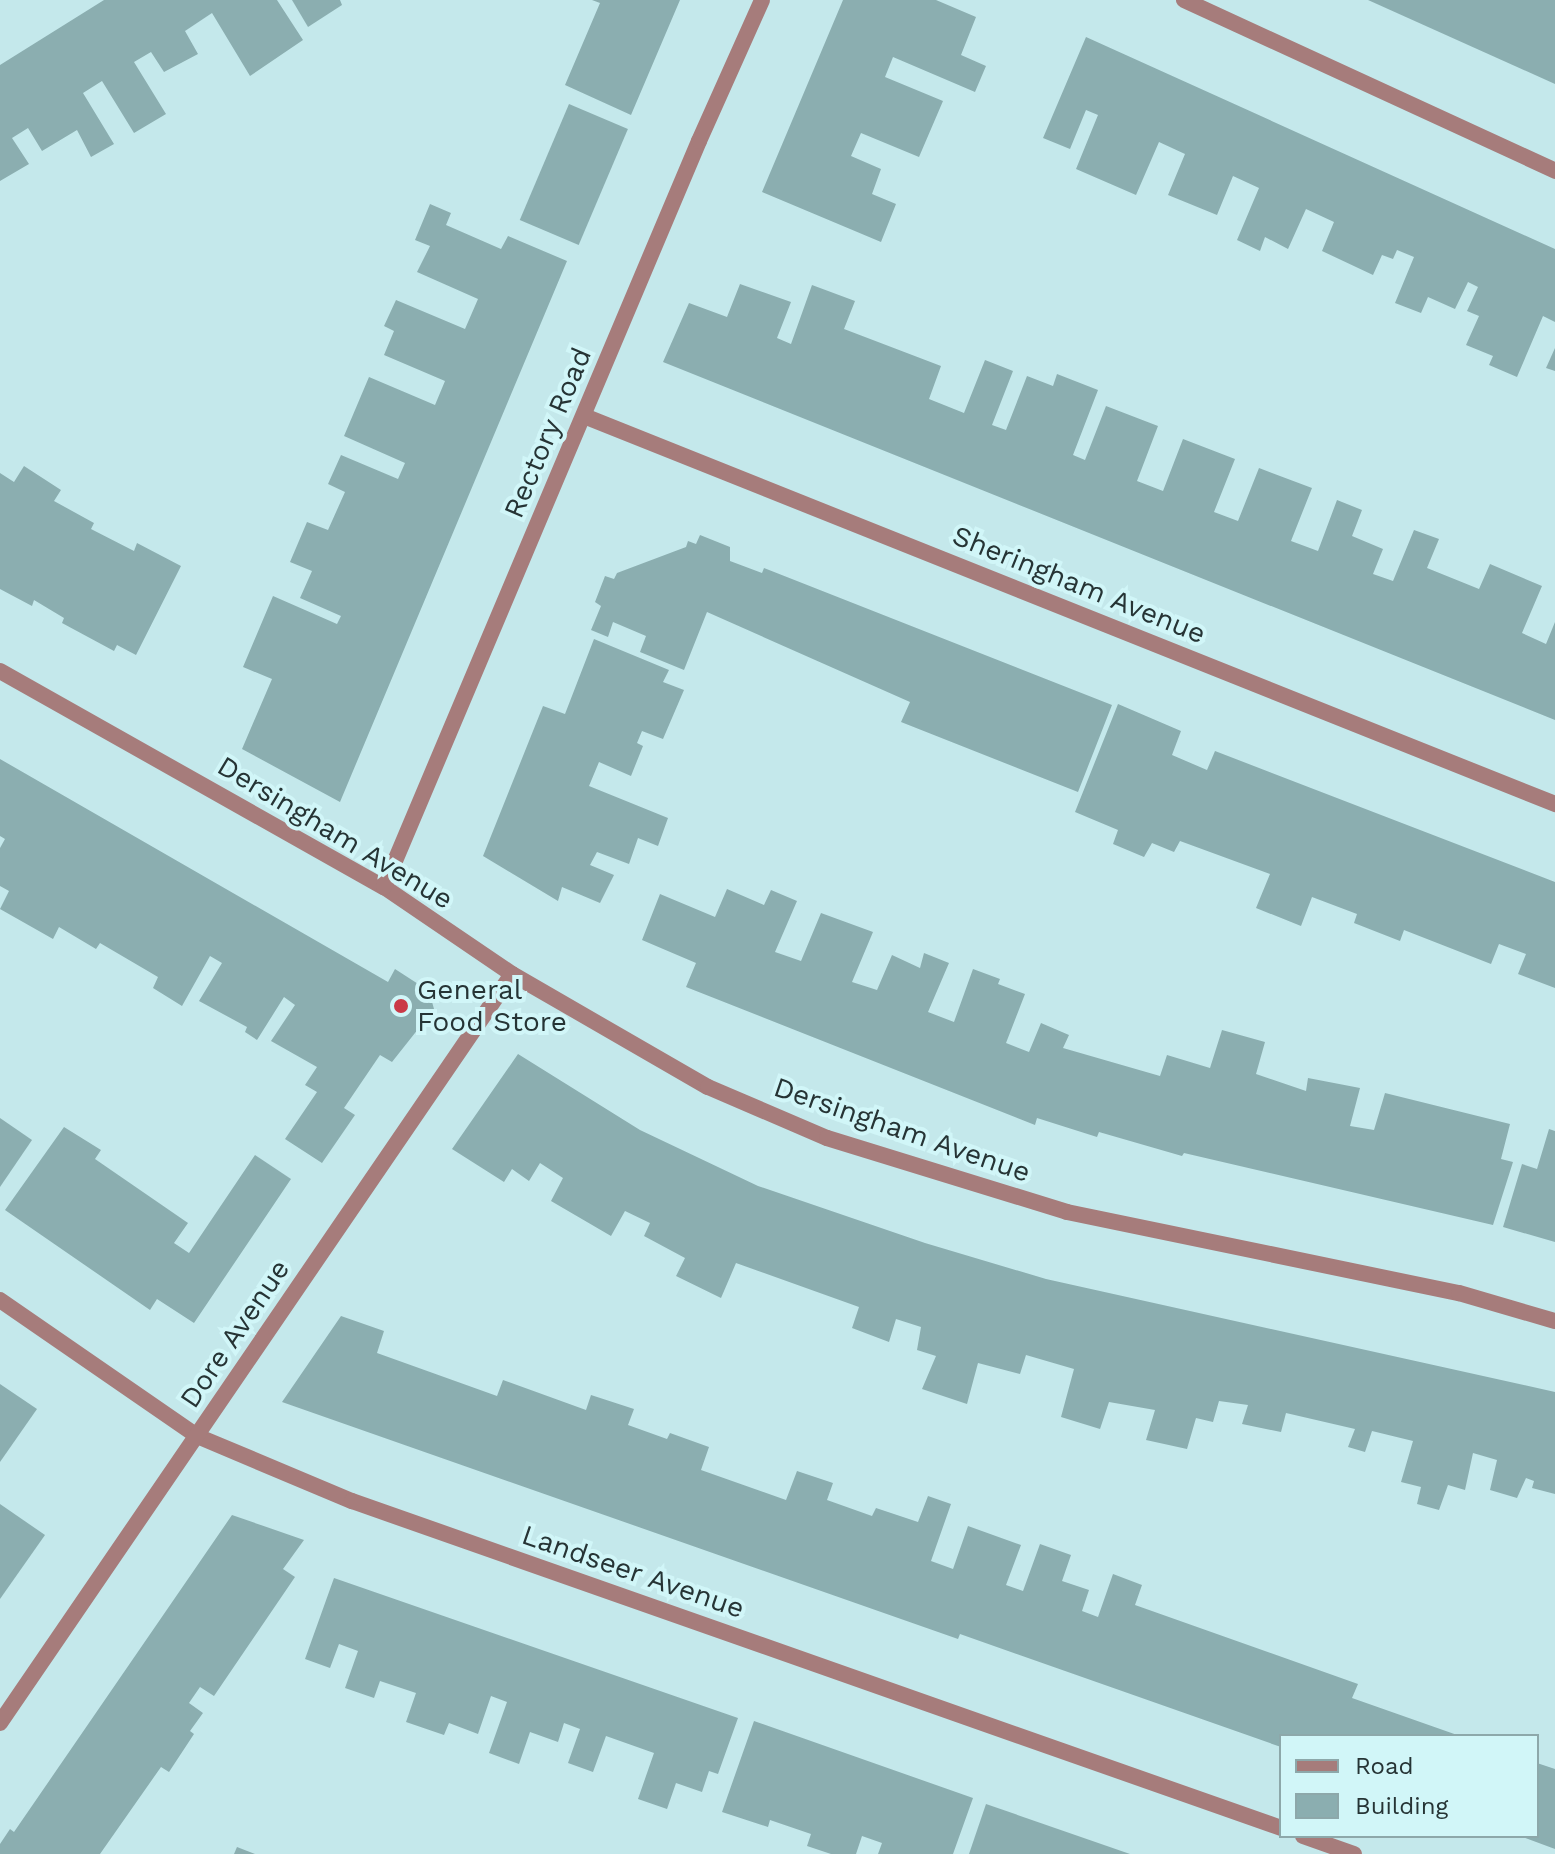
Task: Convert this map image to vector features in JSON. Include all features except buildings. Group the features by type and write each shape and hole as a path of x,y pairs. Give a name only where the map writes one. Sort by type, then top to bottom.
{"street":[{"name":"Rectory Road","path":"384,887 762,0"},
{"path":"1184,0 1555,171"},
{"name":"Sheringham Avenue","path":"584,416 1555,804"},
{"name":"Dersingham Avenue","path":"0,671 384,887 512,974 708,1087 827,1138 1067,1212 1459,1293 1555,1321"},
{"name":"Dore Avenue","path":"0,1723 512,974"},
{"name":"Landseer Avenue","path":"0,1300 197,1436 352,1501 1279,1827"},
{"path":"1309,1838 1354,1854"}],"place":[{"name":"General Food Store","path":"401,1006"}]}
